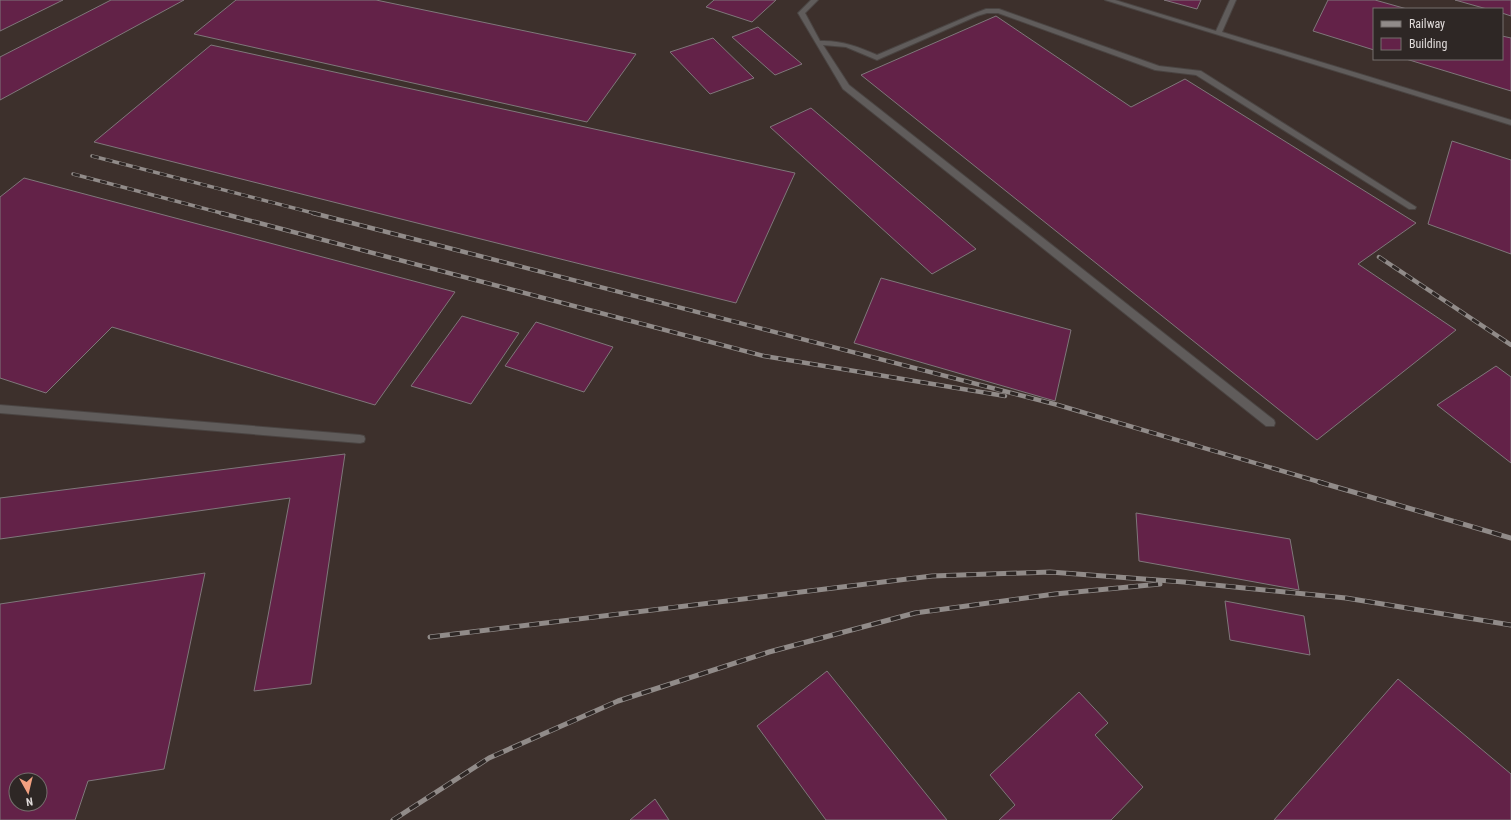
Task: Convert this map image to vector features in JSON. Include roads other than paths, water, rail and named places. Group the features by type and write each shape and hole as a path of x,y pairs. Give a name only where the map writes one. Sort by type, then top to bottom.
{"lane":[{"path":"815,0 801,13 846,87 1270,423"},
{"path":"1108,0 1511,123"},
{"path":"1218,34 1233,0"},
{"path":"818,43 834,42 858,48 877,58 975,15 986,11 999,11 1158,68 1198,73 1412,207"},
{"path":"0,409 360,439"}],"railway":[{"path":"92,156 317,214"},
{"path":"73,174 225,214"},
{"path":"221,213 764,356 1005,396"},
{"path":"313,213 1058,405 1323,483"},
{"path":"1379,257 1511,345"},
{"path":"1319,482 1511,538"},
{"path":"430,637 932,576 1050,572 1184,582 1346,598 1511,625"},
{"path":"393,820 489,758 618,701 769,652 915,613 1055,594 1160,584"}]}
